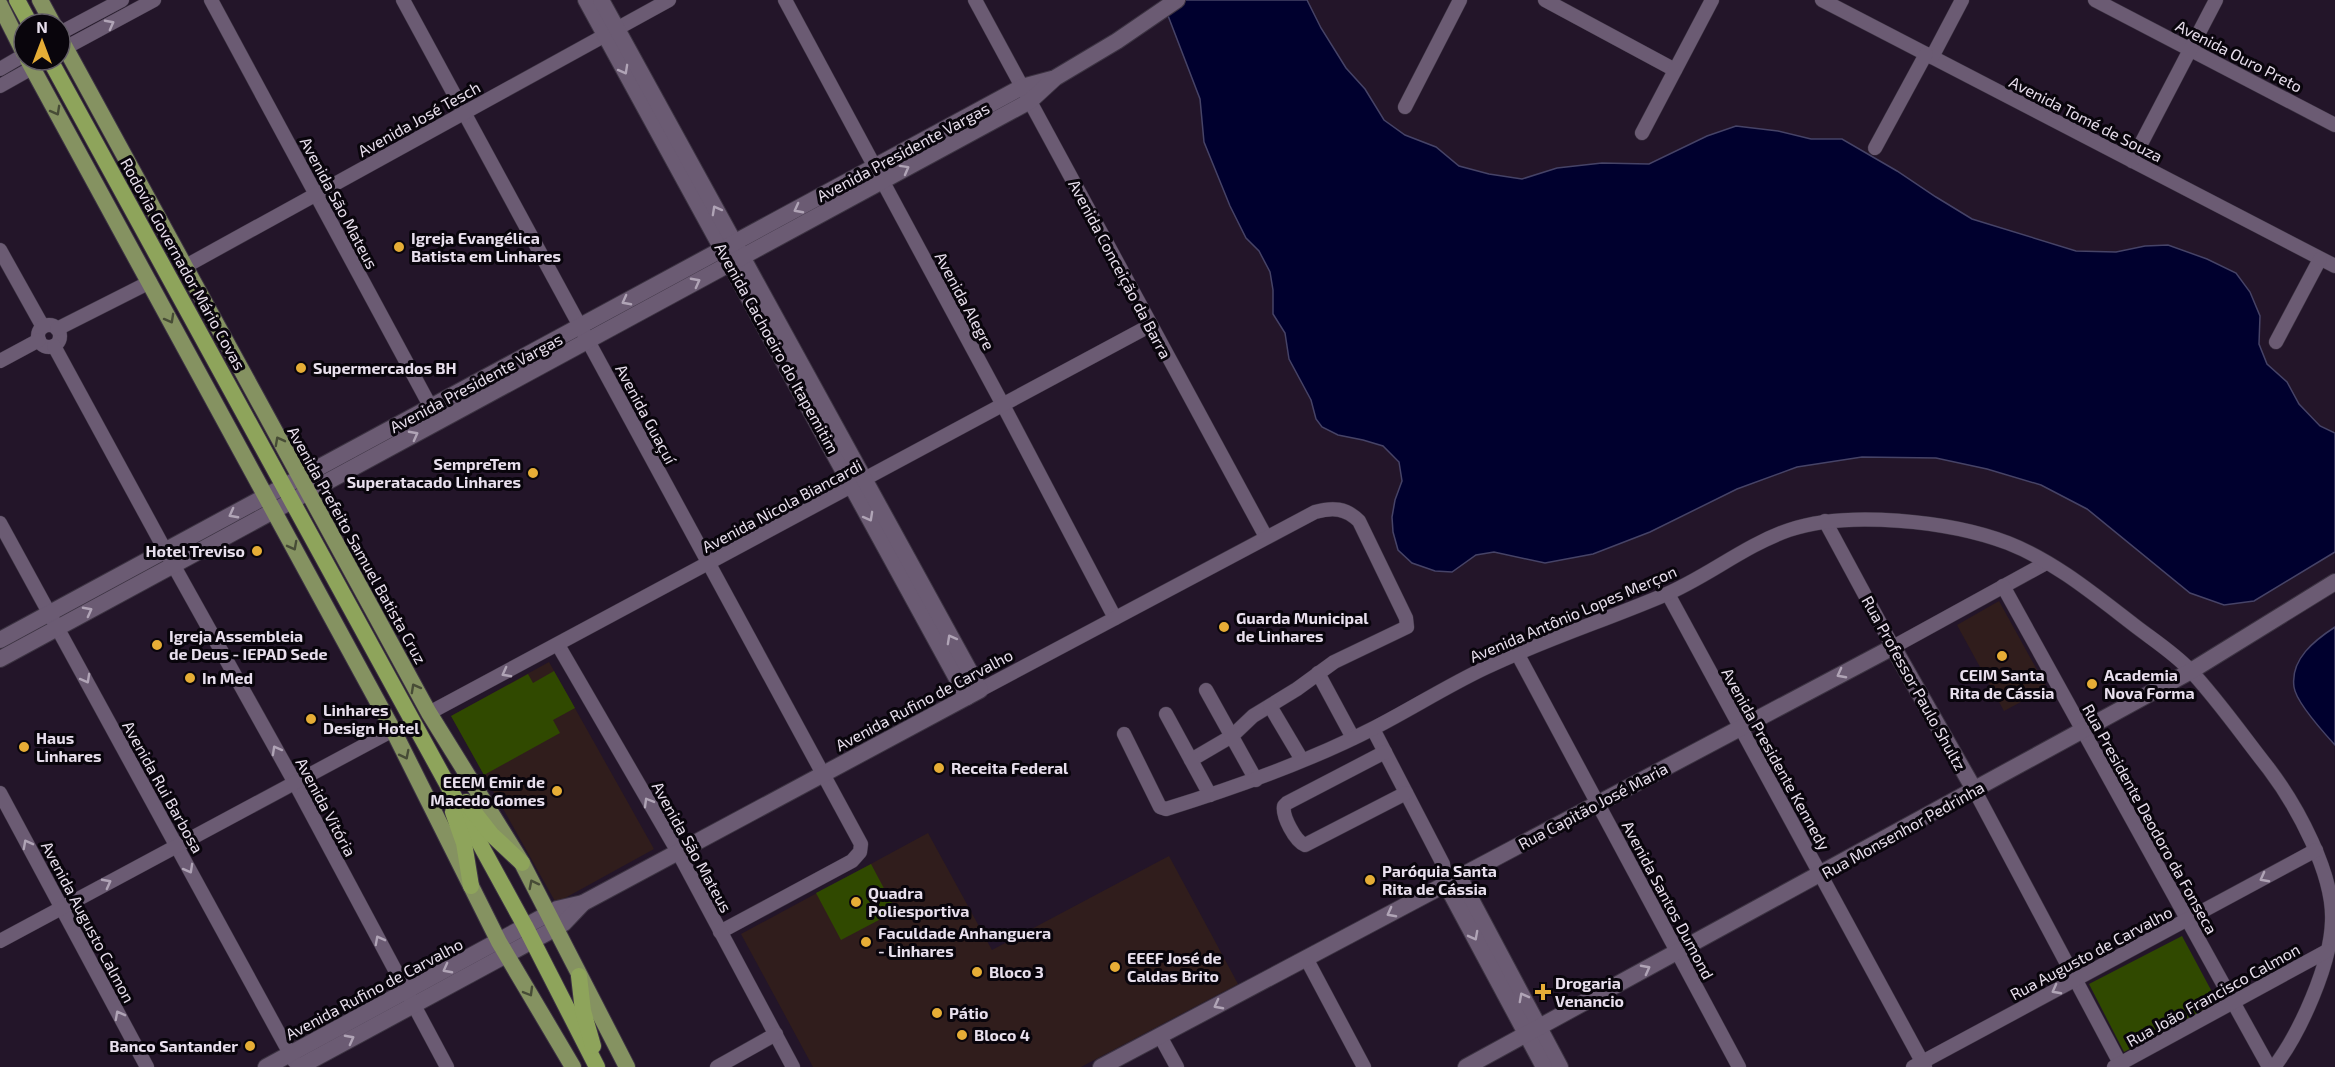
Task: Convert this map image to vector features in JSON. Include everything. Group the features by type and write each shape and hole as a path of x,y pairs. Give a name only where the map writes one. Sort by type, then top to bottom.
{"highway":[{"name":"Rodovia Governador Mário Covas","path":"57,72 296,489 432,758 529,933"},
{"path":"432,758 491,834 522,863"},
{"path":"432,758 464,843 471,886"},
{"path":"529,933 597,1067"},
{"path":"579,976 583,1011 597,1067"},
{"path":"581,1037 590,1067"}],"main road":[{"path":"586,0 611,32"},
{"path":"601,0 611,32"},
{"name":"Avenida Presidente Vargas","path":"0,659 57,628 169,558 1055,78 1177,0"},
{"path":"0,5 12,29"},
{"name":"Avenida Cachoeiro do Itapemitim","path":"611,32 973,694"},
{"name":"Avenida Prefeito Samuel Batista Cruz","path":"72,59 184,267 296,489 429,713 522,863 627,1067"},
{"path":"34,72 393,730 503,949 573,1067"},
{"name":"Avenida Presidente Vargas","path":"0,640 49,613 169,558"},
{"name":"Rua Monsenhor Pedrinha","path":"1466,1067 2191,671 2335,582"},
{"name":"Rua Capitão José Maria","path":"1101,1067 1893,647"},
{"name":"Rua Professor Paulo Shultz","path":"1893,647 1975,791"},
{"name":"Avenida Rufino de Carvalho","path":"266,1067 295,1063 552,921 564,923 583,903 973,694"},
{"path":"1452,881 1533,1031 1560,1067"},
{"path":"1533,1031 1544,1067"}],"street":[{"path":"72,33 122,0"},
{"path":"72,36 154,0"},
{"name":"Avenida São Mateus","path":"211,0 435,414"},
{"name":"Avenida Guaçuí","path":"403,0 861,844 857,858 720,932"},
{"name":"Avenida José Tesch","path":"184,267 669,0"},
{"name":"Avenida Alegre","path":"785,0 1115,618"},
{"name":"Avenida Conceição da Barra","path":"975,0 1266,537"},
{"path":"1405,107 1460,0"},
{"path":"1545,0 1675,70"},
{"path":"1642,133 1712,0"},
{"name":"Avenida Tomé de Souza","path":"1822,0 2330,262"},
{"path":"1875,148 1962,0"},
{"name":"Avenida Ouro Preto","path":"2095,0 2335,124"},
{"path":"2132,161 2216,0"},
{"path":"0,86 14,72"},
{"path":"0,250 46,332"},
{"path":"2276,342 2330,262"},
{"path":"0,361 46,332 150,282"},
{"name":"Avenida Nicola Biancardi","path":"429,713 1151,325"},
{"name":"Avenida Vitória","path":"46,332 46,347 54,346 295,783 447,1067"},
{"name":"Avenida Rufino de Carvalho","path":"973,694 1315,512 1329,508 1341,509 1352,513 1359,521 1407,624 1403,631 1334,662 1318,674"},
{"name":"Avenida Antônio Lopes Merçon","path":"1124,734 1160,807 1164,809 1256,780 1353,738 1483,669 1517,653 1668,594 1754,545 1789,530 1825,521 1871,519 1972,533 2009,543 2084,586 2191,671 2278,781 2303,823 2316,850 2329,893 2332,920 2327,951 2304,1018 2288,1048 2274,1067"},
{"name":"Rua Professor Paulo Shultz","path":"1825,521 1893,647"},
{"name":"Avenida Rui Barbosa","path":"0,523 295,1063"},
{"path":"1893,647 2046,563"},
{"name":"Rua Presidente Deodoro da Fonseca","path":"2003,586 2269,1067"},
{"name":"Avenida Presidente Kennedy","path":"1668,594 1920,1065"},
{"name":"Avenida São Mateus","path":"558,645 678,852 793,1067"},
{"name":"Avenida Santos Dumond","path":"1517,653 1739,1067"},
{"path":"1191,760 1232,736 1253,716 1318,674 1353,738"},
{"path":"1206,690 1256,780"},
{"path":"1270,706 1302,760"},
{"path":"1166,714 1210,795"},
{"path":"1373,729 1452,881"},
{"path":"0,941 393,730"},
{"path":"1385,752 1284,806 1284,813 1299,842 1308,844 1406,793"},
{"name":"Rua Professor Paulo Shultz","path":"1975,791 2119,1066"},
{"name":"Avenida Augusto Calmon","path":"0,793 147,1067"},
{"name":"Rua Augusto de Carvalho","path":"1920,1065 2316,850"},
{"name":"Rua João Francisco Calmon","path":"2119,1066 2327,951"},
{"path":"1306,958 1364,1067"},
{"path":"717,1067 776,1034"},
{"path":"1160,1036 1177,1067"}],"shaded area":[{"name":"CEIM Santa Rita de Cássia","path":"1999,601 2047,688 2004,711 1957,625"},
{"name":"EEEM Emir de Macedo Gomes","path":"549,662 654,849 556,903 451,716"},
{"name":"Faculdade Anhanguera - Linhares","path":"928,833 992,950 1169,856 1238,984 1081,1067 813,1067 741,934"}],"green space":[{"path":"554,671 575,708 553,720 560,733 484,775 451,716 528,674 533,683"},
{"name":"Quadra Poliesportiva","path":"871,864 896,911 841,940 816,893"},
{"path":"2182,936 2218,1003 2124,1052 2089,984"}],"water":[{"path":"1162,0 1307,0 1346,68 1365,89 1384,120 1405,135 1436,147 1459,166 1489,174 1522,179 1557,168 1602,163 1649,164 1707,136 1736,126 1778,131 1811,139 1842,139 1972,219 2076,251 2116,252 2145,246 2168,245 2207,259 2236,273 2250,292 2260,316 2259,344 2267,364 2287,382 2299,404 2320,426 2335,433 2335,552 2254,601 2224,605 2190,593 2087,509 2041,485 1987,469 1936,458 1862,457 1797,467 1737,489 1650,532 1593,554 1545,563 1494,552 1476,555 1452,572 1435,571 1412,563 1398,550 1393,532 1392,517 1395,500 1402,481 1399,462 1383,446 1338,435 1322,427 1316,419 1311,400 1289,359 1285,333 1273,314 1270,272 1259,251 1246,238 1230,206 1204,142 1200,99"},
{"path":"2335,627 2335,745 2300,701 2294,687 2294,677 2305,651"}],"place":[{"name":"Igreja Evangélica Batista em Linhares","path":"399,247"},
{"name":"Supermercados BH","path":"301,368"},
{"name":"SempreTem Superatacado Linhares","path":"533,473"},
{"name":"Hotel Treviso","path":"257,551"},
{"name":"Guarda Municipal de Linhares","path":"1224,627"},
{"name":"Igreja Assembleia de Deus - IEPAD Sede","path":"157,645"},
{"name":"CEIM Santa Rita de Cássia","path":"2002,656"},
{"name":"In Med","path":"190,678"},
{"name":"Academia Nova Forma","path":"2092,684"},
{"name":"Linhares Design Hotel","path":"311,719"},
{"name":"Haus Linhares","path":"24,747"},
{"name":"Receita Federal","path":"939,768"},
{"name":"EEEM Emir de Macedo Gomes","path":"557,791"},
{"name":"Paróquia Santa Rita de Cássia","path":"1370,880"},
{"name":"Quadra Poliesportiva","path":"856,902"},
{"name":"Faculdade Anhanguera - Linhares","path":"866,942"},
{"name":"EEEF José de Caldas Brito","path":"1115,967"},
{"name":"Bloco 3","path":"977,972"},
{"name":"Drogaria Venancio","path":"1543,992"},
{"name":"Pátio","path":"937,1013"},
{"name":"Bloco 4","path":"962,1035"},
{"name":"Banco Santander","path":"250,1046"}]}
